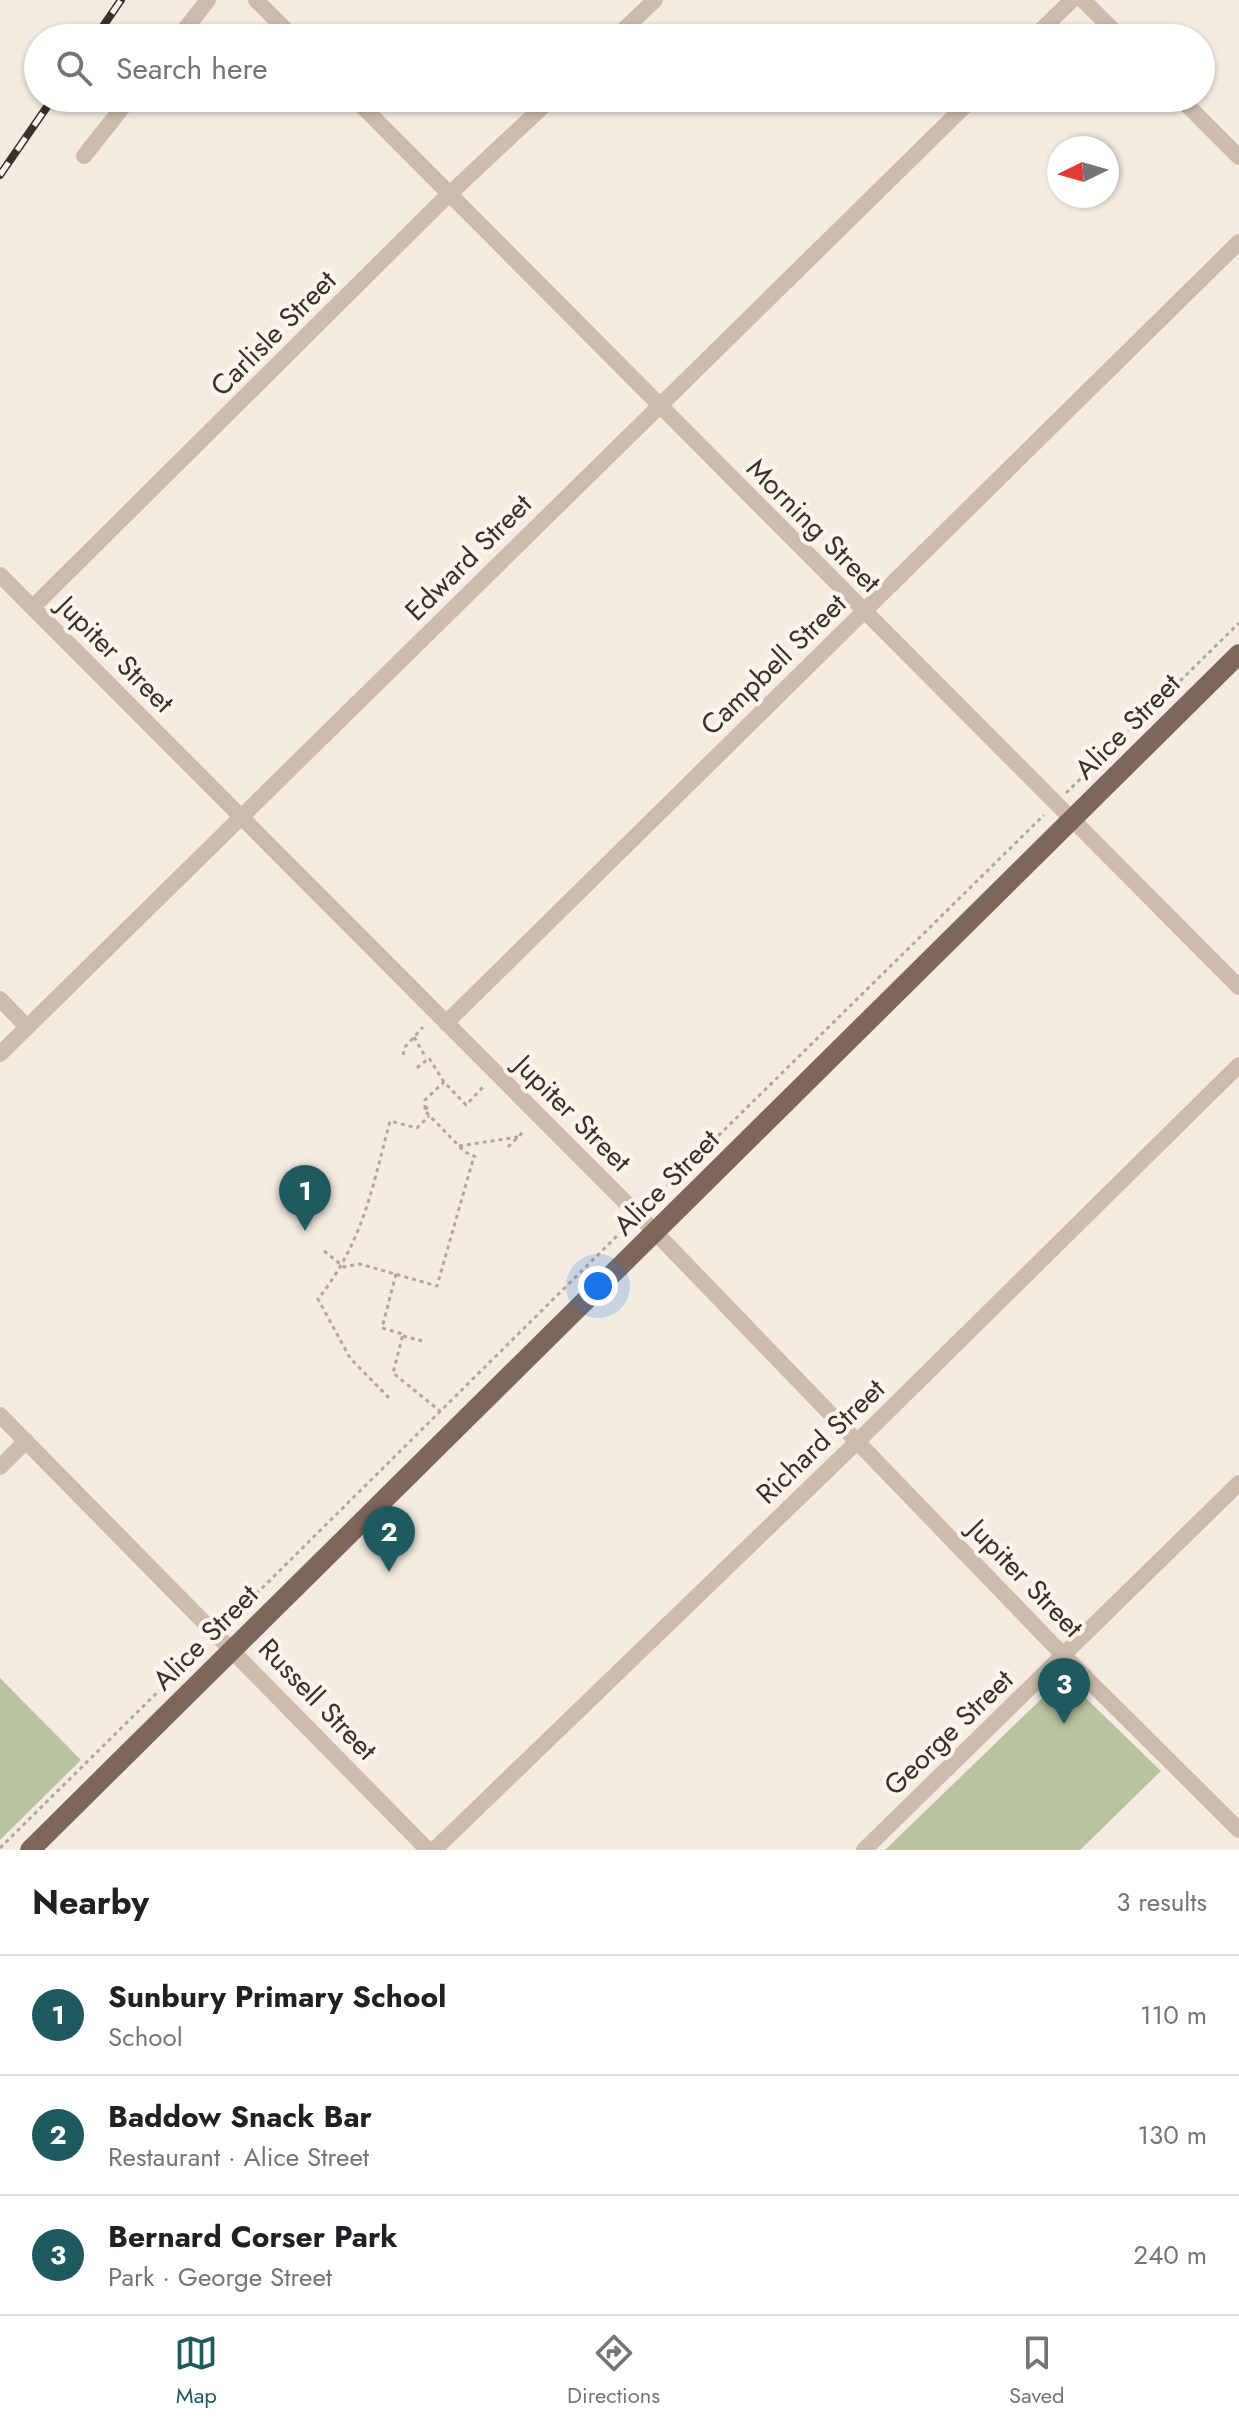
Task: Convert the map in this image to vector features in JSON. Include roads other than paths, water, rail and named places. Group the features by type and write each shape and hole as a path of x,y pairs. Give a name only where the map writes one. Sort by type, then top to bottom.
{"main road":[{"name":"Alice Street","path":"30,1850 1239,654"}],"street":[{"path":"189,24 208,0"},
{"path":"256,0 280,24"},
{"path":"630,24 655,0"},
{"path":"1047,24 1072,0"},
{"path":"1083,0 1107,24"},
{"path":"84,156 119,112"},
{"name":"Morning Street","path":"368,112 1239,987"},
{"name":"Carlisle Street","path":"33,607 537,112"},
{"name":"Edward Street","path":"0,1054 959,112"},
{"path":"1194,112 1239,157"},
{"name":"Campbell Street","path":"446,1023 1239,242"},
{"name":"Jupiter Street","path":"0,575 655,1232 859,1440 1064,1656 1239,1830"},
{"path":"0,999 27,1027"},
{"name":"Richard Street","path":"434,1850 859,1440 1239,1065"},
{"name":"Russell Street","path":"0,1415 428,1850"},
{"path":"0,1467 26,1441"},
{"name":"George Street","path":"864,1850 1239,1483"}],"railway":[{"path":"105,24 121,0"},
{"path":"0,175 43,112"}],"place":[{"name":"Sunbury Primary School","path":"305,1231"},
{"name":"Baddow Snack Bar","path":"389,1572"},
{"name":"Bernard Corser Park","path":"1064,1724"}]}
